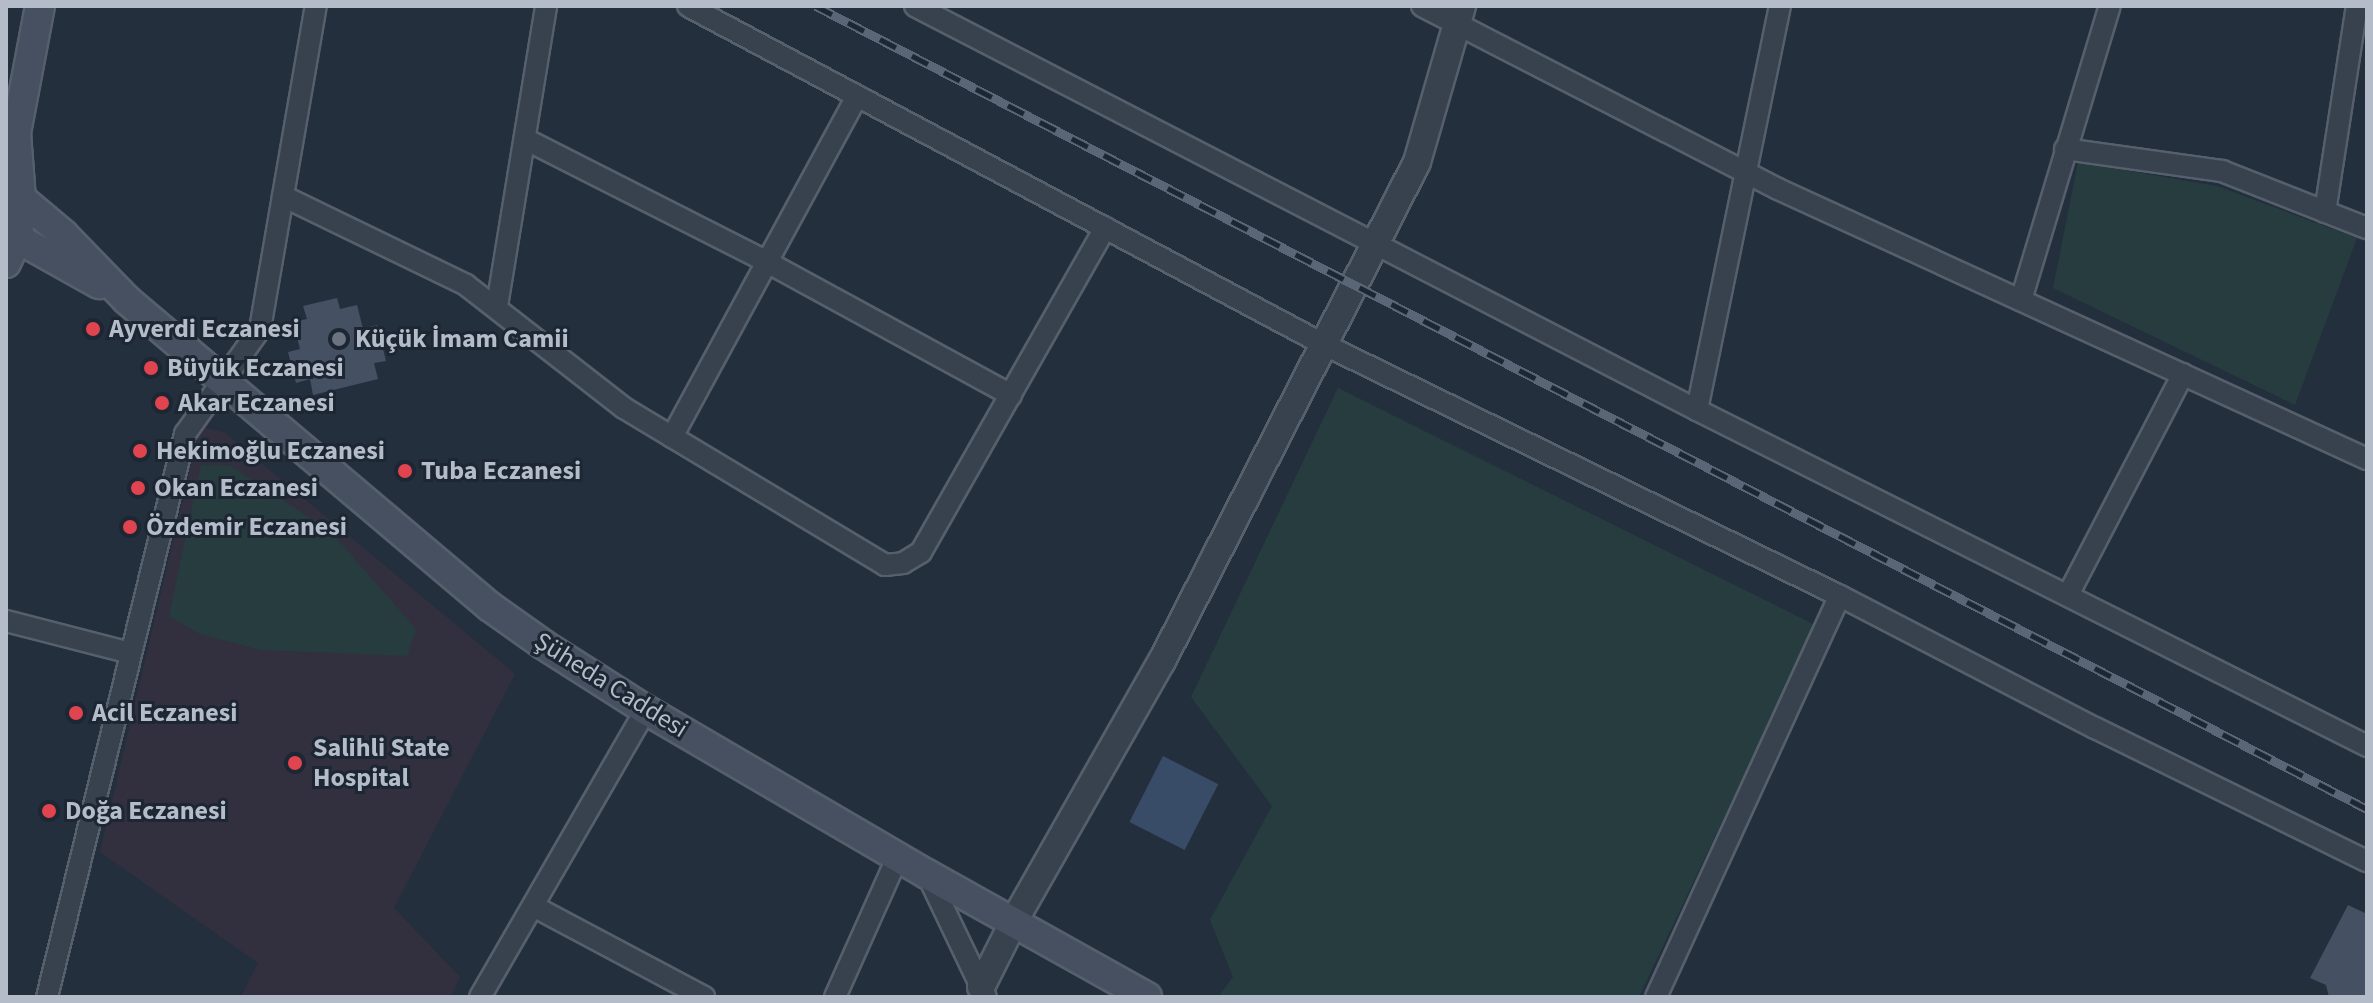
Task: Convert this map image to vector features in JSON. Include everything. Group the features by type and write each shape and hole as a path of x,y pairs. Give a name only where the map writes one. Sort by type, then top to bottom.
{"main road":[{"path":"40,6 16,133 10,244 127,300"},
{"path":"6,116 24,84"},
{"path":"14,193 63,234 127,300"},
{"name":"Şüheda Caddesi","path":"127,300 489,606 646,710 927,874 1147,997"}],"street":[{"path":"47,997 185,434 260,329 316,6"},
{"path":"497,306 546,6"},
{"path":"688,6 1321,343 1840,596 2095,728 2367,861"},
{"path":"915,6 1697,410 2367,746"},
{"path":"1422,6 1460,15 1748,173 2367,459"},
{"path":"1697,410 1780,6"},
{"path":"2021,300 2110,6"},
{"path":"2325,212 2357,6"},
{"path":"983,992 1014,921 1162,661 1321,343 1417,162 1460,15"},
{"path":"672,437 857,96"},
{"path":"525,139 767,262 1011,395"},
{"path":"2065,149 2222,171 2367,228"},
{"path":"283,196 466,285 497,306 624,408 885,565 903,563 921,552 1105,228"},
{"path":"2068,595 2183,374"},
{"path":"1656,997 1840,596"},
{"path":"6,621 131,653"},
{"path":"480,997 646,710"},
{"path":"835,997 898,856"},
{"path":"927,874 983,992"},
{"path":"533,906 704,997"}],"shaded area":[{"name":"Salihli State Hospital","path":"200,427 224,432 515,674 394,908 460,977 450,997 241,997 258,963 100,852"}],"green space":[{"path":"2078,162 2217,186 2357,238 2295,405 2053,288"},
{"path":"1338,388 1815,625 1639,997 1218,997 1233,977 1210,920 1272,806 1191,697"},
{"path":"201,465 231,466 331,532 416,629 407,656 261,650 200,634 169,616"}],"water":[{"path":"1163,756 1218,784 1185,850 1129,822"}],"building":[{"name":"Küçük İmam Camii","path":"337,298 340,309 357,305 363,329 377,325 386,361 374,363 378,379 313,395 310,379 296,383 288,352 300,349 293,322 307,319 303,306"},
{"path":"2348,905 2367,914 2367,997 2329,997 2326,985 2310,978"}],"railway":[{"path":"816,6 2367,809"}],"place":[{"name":"Ayverdi Eczanesi","path":"93,329"},
{"name":"Küçük İmam Camii","path":"339,339"},
{"name":"Büyük Eczanesi","path":"151,368"},
{"name":"Akar Eczanesi","path":"162,403"},
{"name":"Hekimoğlu Eczanesi","path":"140,451"},
{"name":"Tuba Eczanesi","path":"405,471"},
{"name":"Okan Eczanesi","path":"138,488"},
{"name":"Özdemir Eczanesi","path":"130,527"},
{"name":"Acil Eczanesi","path":"76,713"},
{"name":"Salihli State Hospital","path":"295,763"},
{"name":"Doğa Eczanesi","path":"49,811"}]}
